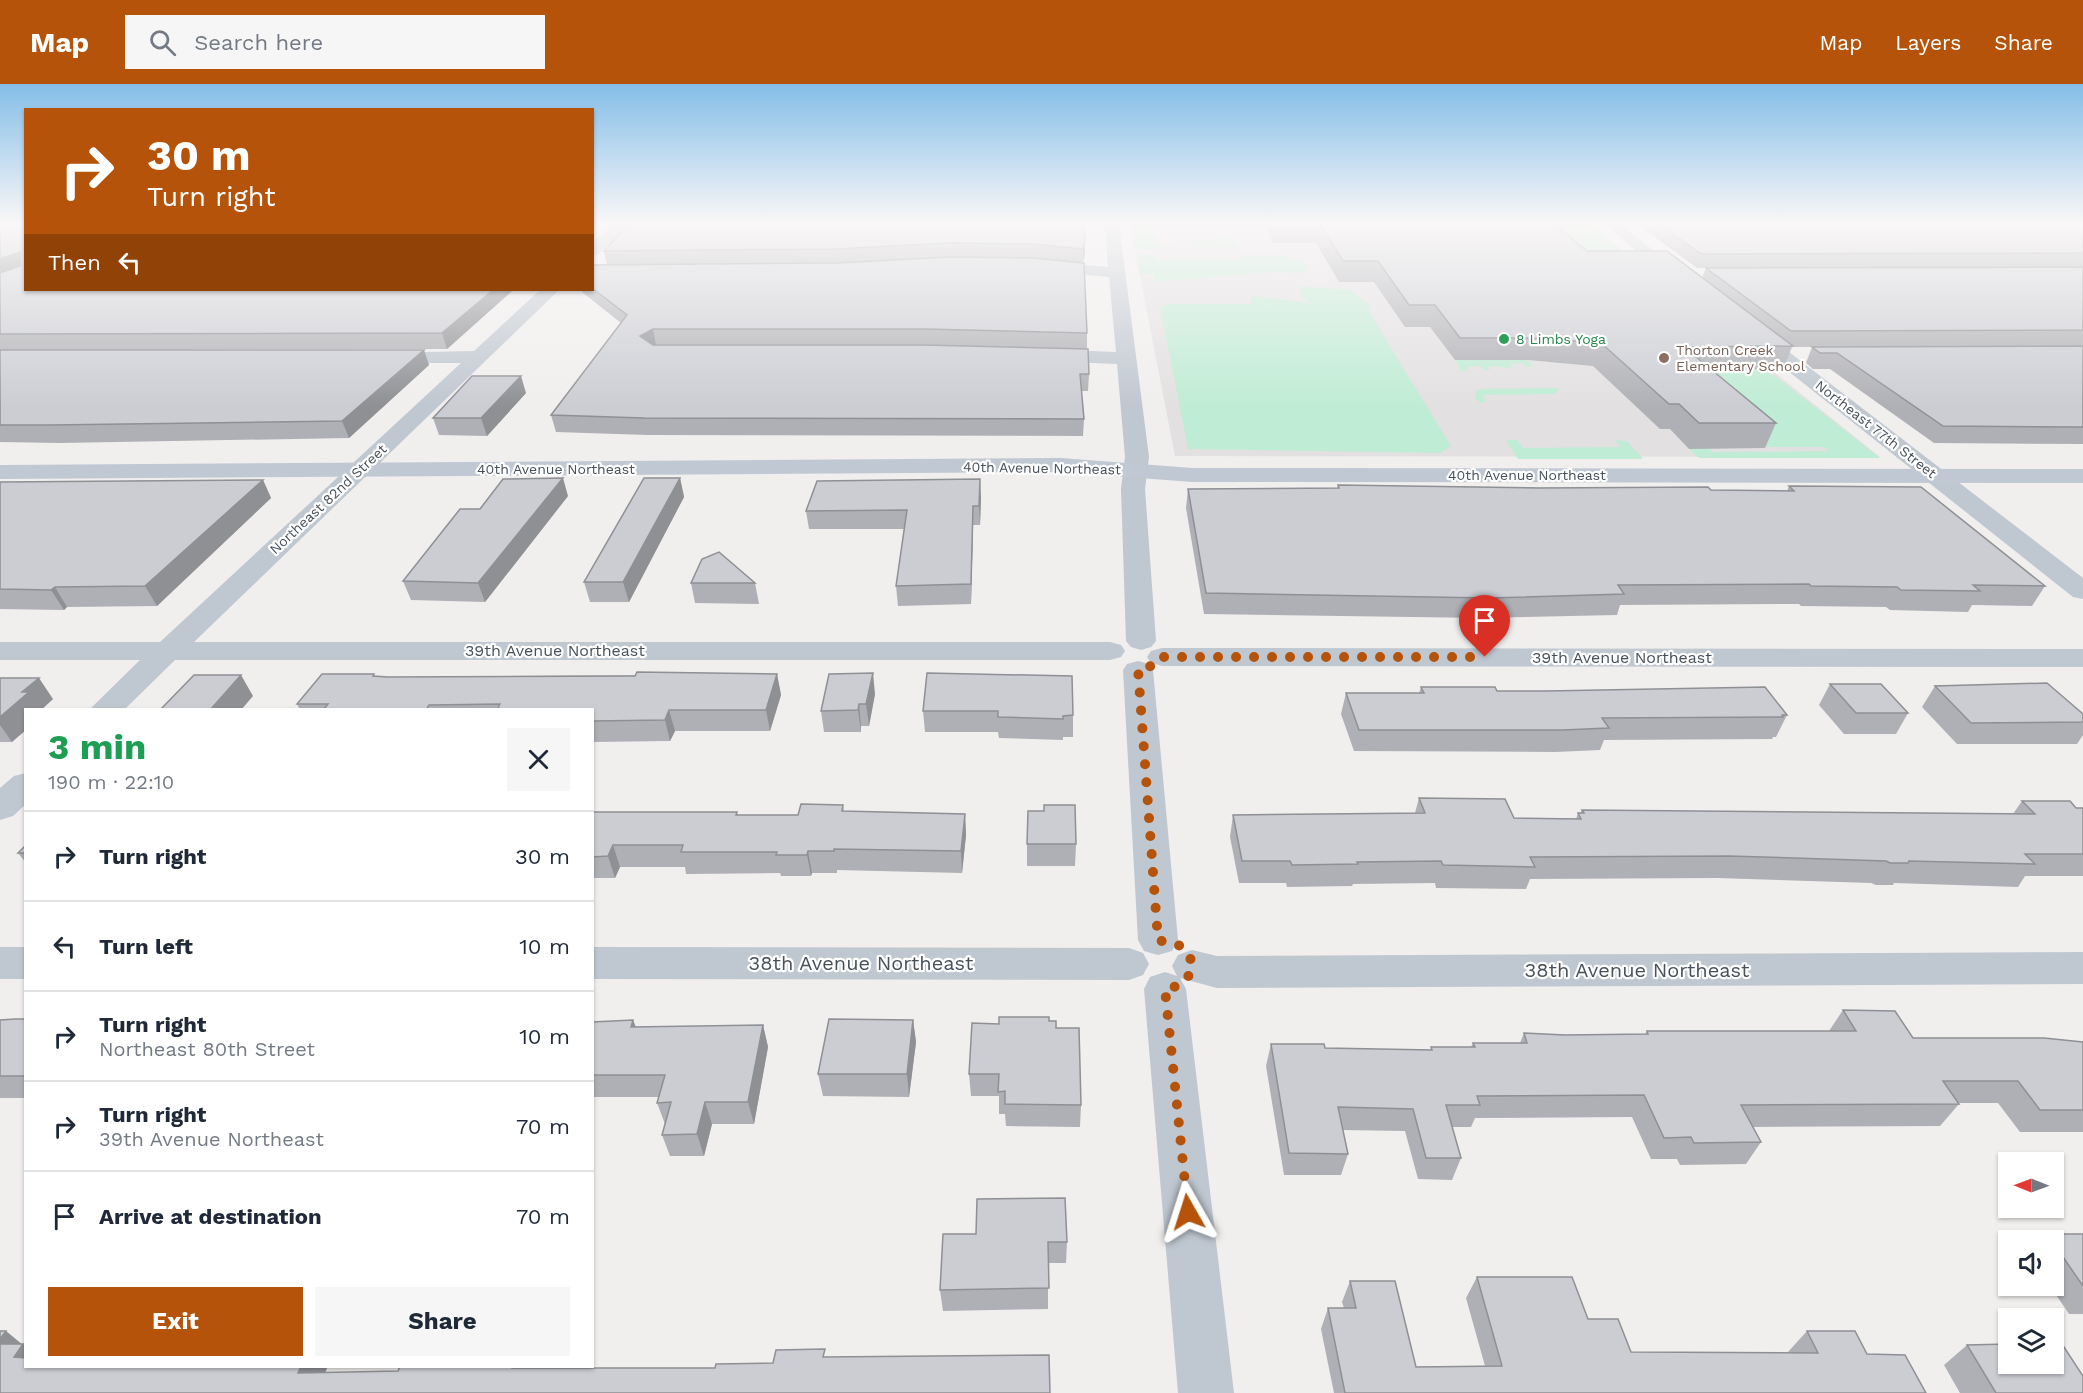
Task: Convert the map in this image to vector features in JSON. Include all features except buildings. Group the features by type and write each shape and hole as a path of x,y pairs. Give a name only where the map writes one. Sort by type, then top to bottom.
{"street":[{"path":"1117,285 1137,457 1133,489 1138,654 1161,964 1206,1393"},
{"name":"Northeast 82nd Street","path":"107,708 549,291"},
{"name":"Northeast 77th Street","path":"1733,318 2083,591"},
{"path":"1026,355 1125,358"},
{"path":"1780,355 1815,355"},
{"path":"363,357 479,357"},
{"name":"40th Avenue Northeast","path":"0,472 1050,465 1204,475 2083,476"},
{"name":"39th Avenue Northeast","path":"0,651 2083,658"},
{"path":"0,808 24,786"},
{"path":"0,963 24,963"},
{"name":"38th Avenue Northeast","path":"594,963 1161,964 1217,972 2083,968"}],"shaded area":[{"path":"1142,285 1665,285 1880,457 1175,456"}],"green space":[{"path":"1655,285 1663,285 1760,368 1779,379 1880,458 1699,458 1689,449 1709,448 1713,452 1828,451 1824,447 1764,447"},
{"path":"1299,286 1351,290 1369,305 1371,308 1367,309 1451,446 1440,453 1188,449 1160,307 1169,304 1251,304 1251,296 1311,303 1300,296"},
{"path":"1455,360 1528,360 1533,367 1526,367 1523,363 1510,364 1511,368 1489,366 1490,369 1484,370 1480,366 1467,367 1468,371 1462,371"},
{"path":"1483,389 1559,389 1555,394 1482,395 1486,401 1482,403 1475,399 1476,391"},
{"path":"1615,439 1628,442 1643,459 1518,459 1506,440 1517,440 1523,448 1620,447"}],"place":[{"name":"8 Limbs Yoga","path":"1504,339"},
{"name":"Thorton Creek Elementary School","path":"1664,358"}],"route":[{"path":"1188,1212 1165,989 1182,984 1189,977 1192,961 1181,946 1173,942 1158,940 1138,669 1150,668 1156,665 1162,657 1485,657"}]}
